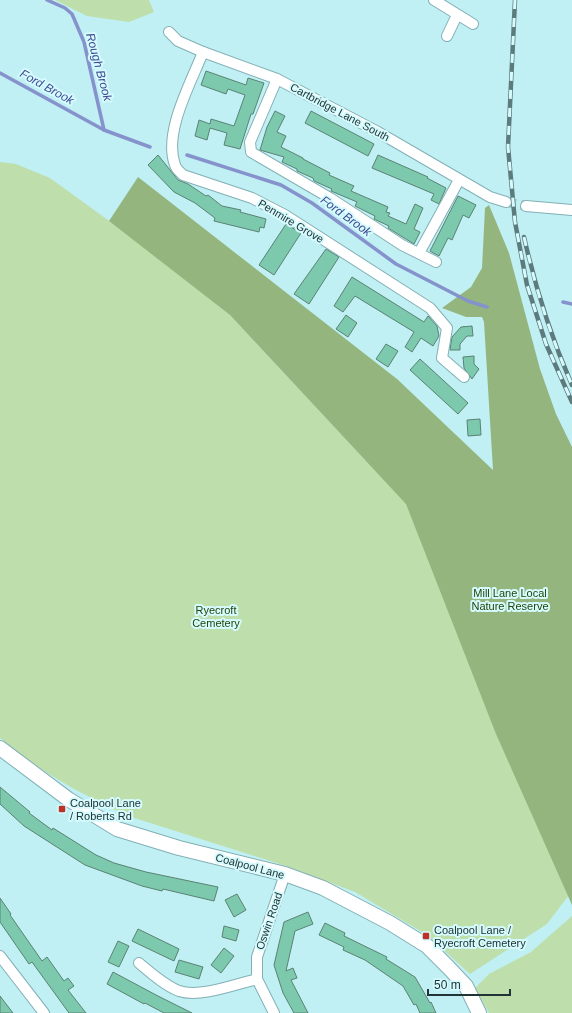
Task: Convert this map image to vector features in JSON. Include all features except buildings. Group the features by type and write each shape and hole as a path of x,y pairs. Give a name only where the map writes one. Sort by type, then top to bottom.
{"street":[{"path":"434,0 473,24"},
{"path":"447,36 457,15"},
{"name":"Cartbridge Lane South","path":"169,32 178,41 203,52 277,79 378,132 490,197 506,202"},
{"name":"Penmire Grove","path":"203,52 180,109 174,129 172,141 175,166 183,175 252,198 285,215 430,308 447,328 442,358 464,377"},
{"path":"277,79 250,142 251,152 330,198 402,245 436,262"},
{"path":"419,253 459,180"},
{"path":"526,206 572,210"},
{"name":"Coalpool Lane","path":"0,748 68,799 117,829 179,848 285,874 323,888 390,923 427,946 466,986 479,1013"},
{"name":"Oswin Road","path":"274,1013 257,979 257,957 285,874"},
{"path":"0,956 44,1013"},
{"path":"139,963 163,982 179,991 190,993 204,992 257,979"}],"green space":[{"path":"55,0 149,0 154,12 129,22 87,16"},
{"name":"Ryecroft Cemetery","path":"0,162 16,164 50,178 130,236 230,315 365,460 397,379 493,471 569,895 547,924 470,974 427,935 355,892 286,866 125,815 74,789 34,765 0,738"},
{"name":"Mill Lane Local Nature Reserve","path":"138,177 397,379 493,470 484,322 482,317 466,317 442,308 471,287 482,268 485,208 489,205 509,253 540,369 556,414 572,447 572,905 496,734 406,504 230,315 109,221"},
{"path":"572,916 572,1013 489,1013 475,988 489,974 531,952"}],"waterway":[{"name":"Rough Brook","path":"47,0 65,8 72,14 84,42 104,130"},
{"name":"Ford Brook","path":"0,73 104,130 150,147"},
{"name":"Ford Brook","path":"187,155 281,185 312,203 396,264 468,301 487,307"},
{"name":"Ford Brook","path":"563,302 572,304"}],"tunnel":[{"path":"506,202 526,206"}],"railway":[{"path":"515,0 508,147 515,222 527,285 546,344 572,402"},
{"path":"524,237 544,312 572,385"}],"place":[{"name":"Coalpool Lane / Roberts Rd","path":"62,809"},
{"name":"Coalpool Lane / Ryecroft Cemetery","path":"426,936"}]}
